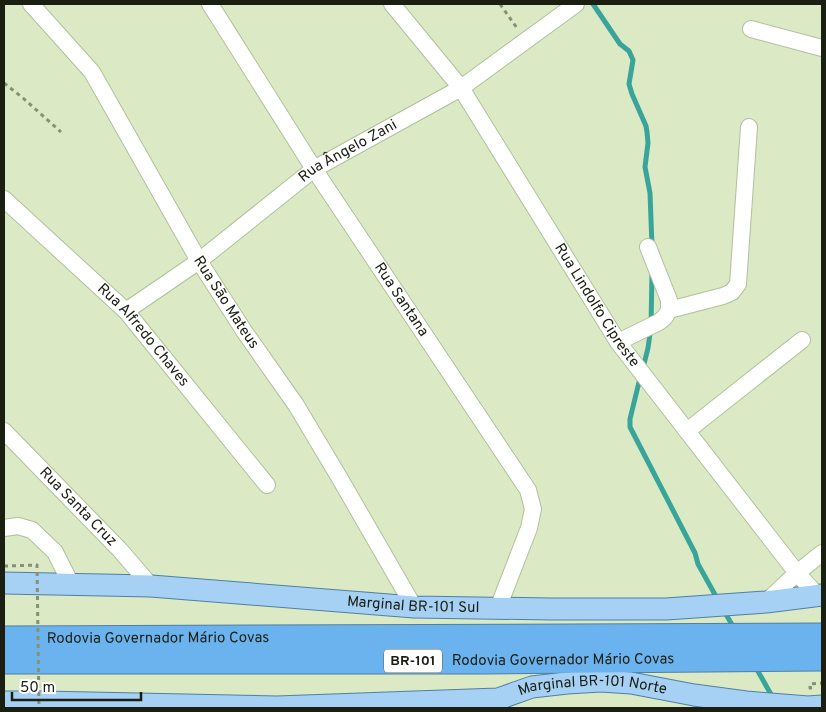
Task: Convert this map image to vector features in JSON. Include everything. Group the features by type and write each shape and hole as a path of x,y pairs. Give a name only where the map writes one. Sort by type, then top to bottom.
{"highway":[{"name":"Rodovia Governador Mário Covas","path":"4,638 822,636"},
{"name":"Rodovia Governador Mário Covas","path":"4,661 534,661 822,658"}],"main road":[{"name":"Marginal BR-101 Sul","path":"4,583 151,586 414,606 498,608 666,609 766,602 819,595"},
{"name":"Marginal BR-101 Norte","path":"4,702 45,706 278,708 503,704 532,687 601,681 631,683 694,695 746,702 812,707"}],"street":[{"name":"Rua São Mateus","path":"32,4 92,72 199,261 296,405 414,606"},
{"name":"Rua Santana","path":"210,4 314,169 528,490 533,509 530,528 498,608"},
{"name":"Rua Lindolfo Cipreste","path":"392,4 462,88 618,342 797,573 819,595"},
{"name":"Rua Ângelo Zani","path":"126,311 199,261 314,169 462,88 526,41 558,9 576,4"},
{"path":"751,29 822,48"},
{"path":"669,310 722,296 732,292 738,284 749,127"},
{"name":"Rua Alfredo Chaves","path":"4,199 126,311 267,485"},
{"path":"618,342 659,322 669,310 668,300 648,248"},
{"path":"687,431 802,340"},
{"name":"Rua Santa Cruz","path":"4,431 120,550 151,586"},
{"path":"4,528 18,526 32,530 55,552 70,584"},
{"path":"766,602 797,573 822,554"}],"path":[{"path":"500,4 526,41"},
{"path":"4,83 61,132"},
{"path":"4,566 37,565 45,706"}],"waterway":[{"path":"593,4 620,44 629,51 633,60 629,84 647,132 648,143 645,167 650,193 652,246"},
{"path":"643,368 651,327 652,272"},
{"path":"640,378 630,419 630,427 695,553 698,564 718,600"},
{"path":"724,611 734,628"},
{"path":"755,666 773,698"}]}
